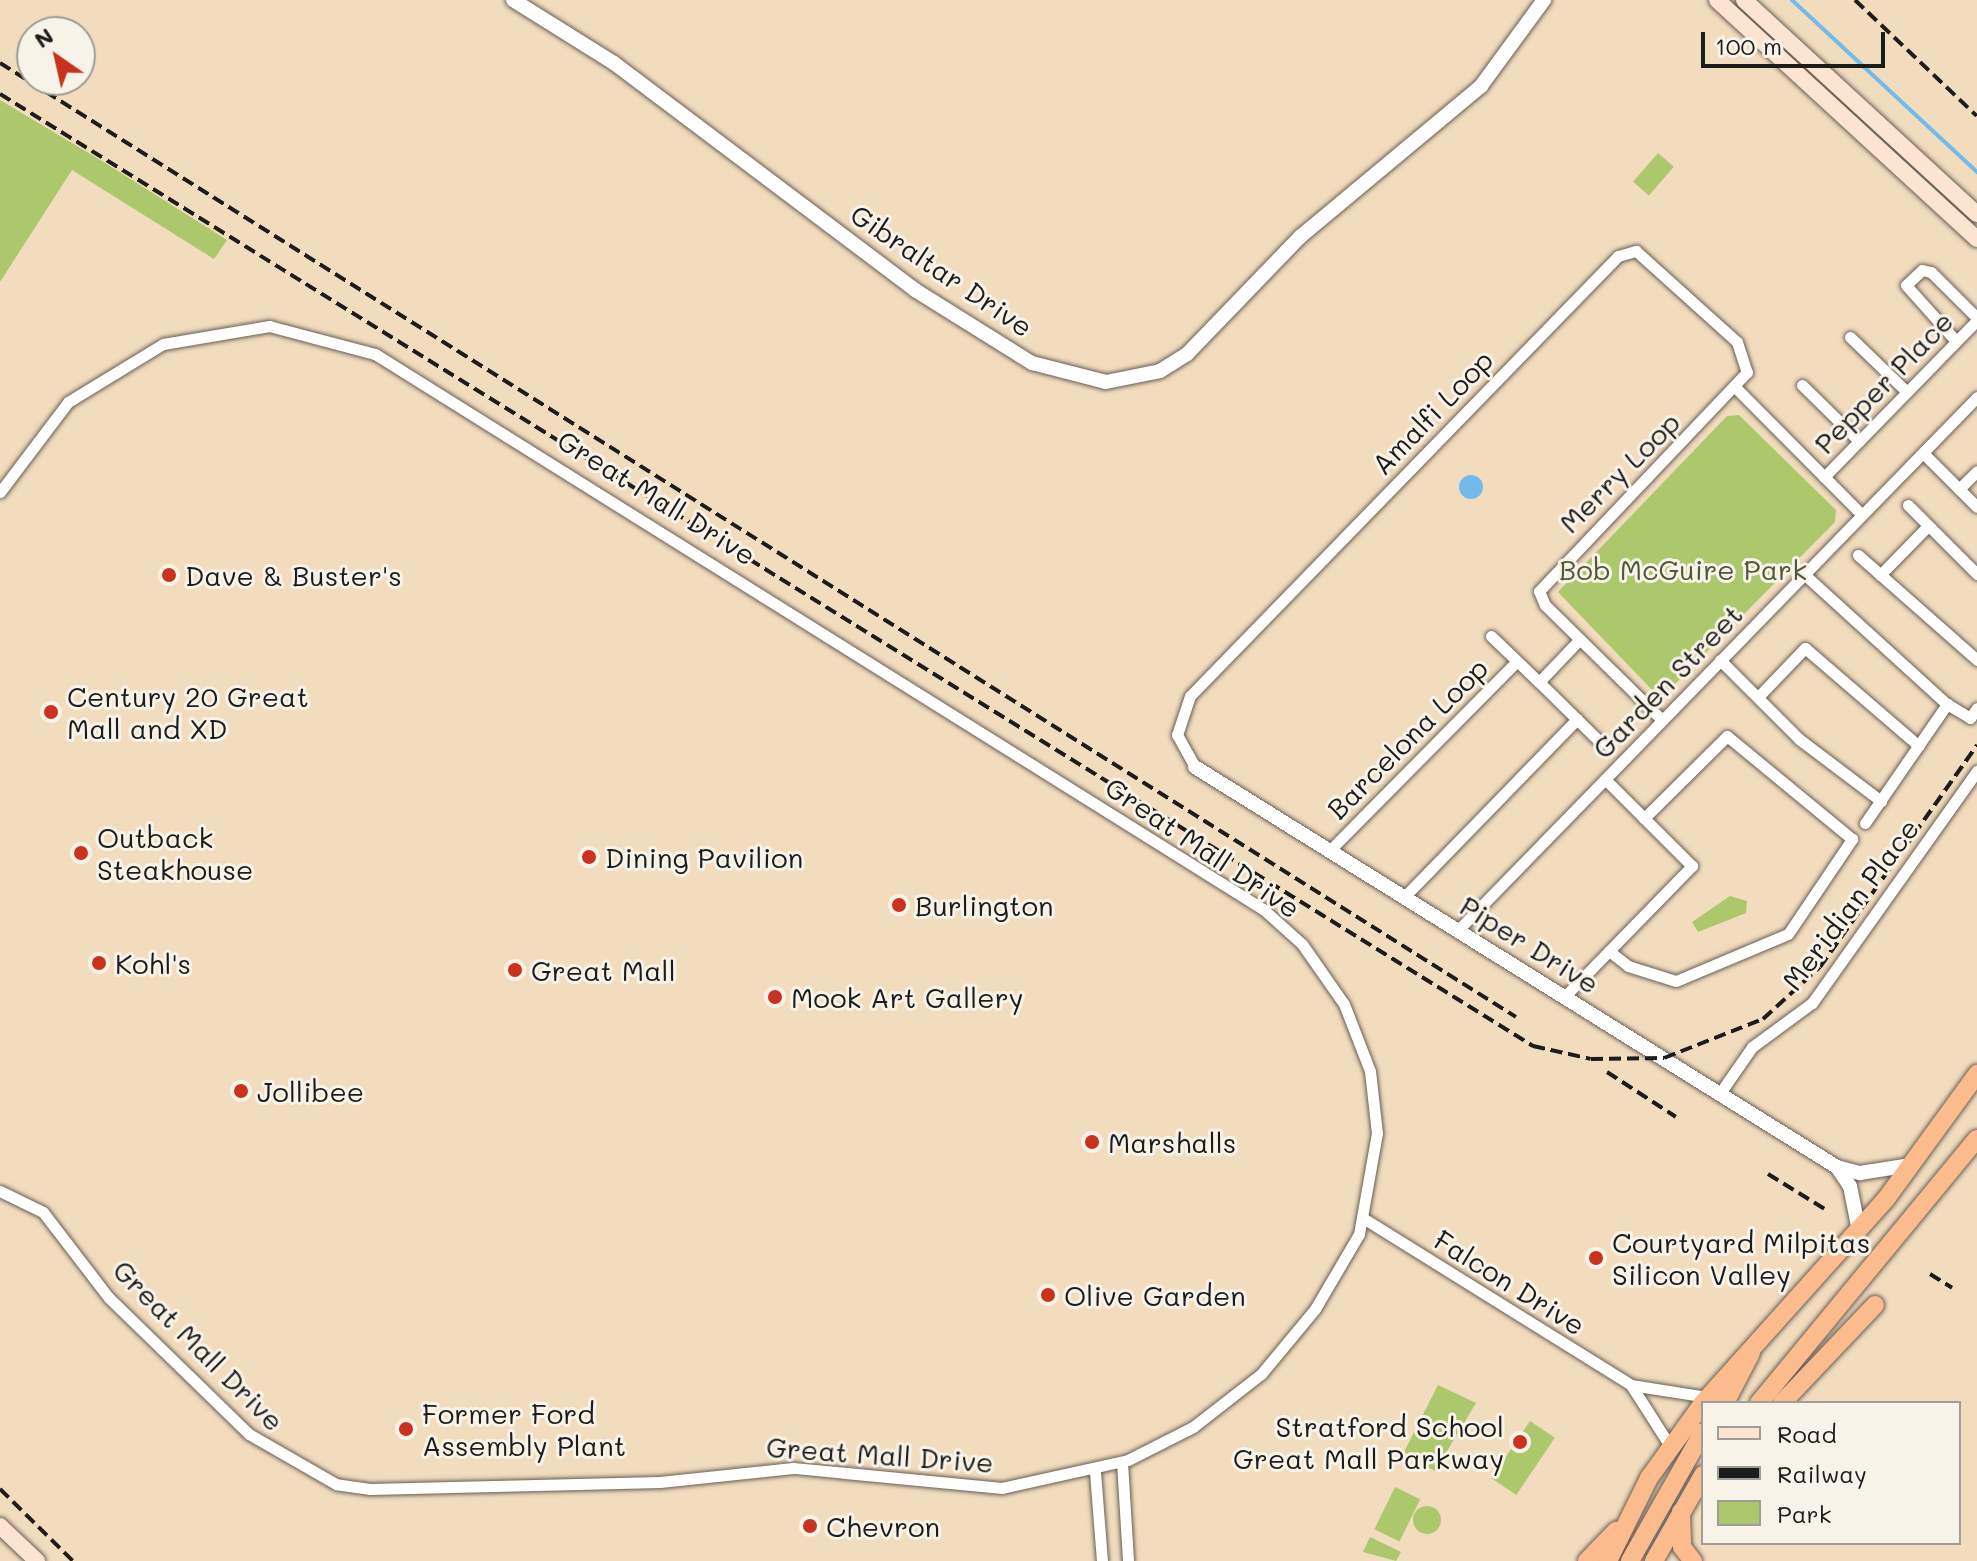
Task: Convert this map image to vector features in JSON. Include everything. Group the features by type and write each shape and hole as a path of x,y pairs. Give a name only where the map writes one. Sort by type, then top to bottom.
{"highway":[{"path":"1711,1401 1754,1344 1859,1231 1977,1074"},
{"path":"1761,1401 1977,1139"},
{"path":"1784,1401 1875,1305"},
{"path":"1608,1561 1623,1523 1670,1446 1701,1412"},
{"path":"1630,1561 1701,1436"},
{"path":"1654,1561 1681,1506 1701,1477"},
{"path":"1681,1506 1680,1537 1693,1561"},
{"path":"1587,1561 1623,1523"}],"main road":[{"path":"1717,0 1977,239"},
{"path":"1744,0 1977,214"},
{"path":"0,1526 37,1561"}],"street":[{"name":"Gibraltar Drive","path":"513,0 614,63 915,290 1032,363 1106,382 1160,371 1187,354 1300,237 1481,86 1544,0"},
{"name":"Amalfi Loop","path":"1195,767 1177,735 1190,696 1618,256 1649,256 1743,348 1748,365 1737,389"},
{"path":"1956,341 1906,285 1922,270 1931,272 1977,319"},
{"name":"Pepper Place","path":"1824,477 1977,319"},
{"name":"Great Mall Drive","path":"0,492 42,430 81,391 183,337 290,328 406,369 1234,890 1290,932 1344,1004 1370,1071 1377,1133 1363,1218 1326,1294 1273,1363 1207,1418 1122,1462 1095,1472 1002,1488 793,1468 660,1482 346,1486 249,1434 109,1298 43,1212 0,1191"},
{"path":"1850,337 1907,392"},
{"path":"1802,385 1859,441"},
{"path":"1737,389 1862,515"},
{"name":"Merry Loop","path":"1662,720 1579,640 1539,591 1737,389"},
{"name":"Garden Street","path":"1458,930 1977,397"},
{"path":"1923,453 1977,507"},
{"path":"1959,489 1977,471"},
{"path":"1908,505 1977,574"},
{"path":"1880,575 1928,526"},
{"path":"1858,555 1977,660"},
{"path":"1805,575 1947,704 1970,718 1977,708"},
{"path":"1491,636 1601,743"},
{"path":"1539,682 1579,640"},
{"path":"1758,697 1805,648 1919,746"},
{"path":"1720,660 1758,697 1881,801"},
{"name":"Barcelona Loop","path":"1331,849 1517,661"},
{"path":"1865,823 1947,704"},
{"path":"1405,896 1577,719"},
{"path":"1609,951 1628,966 1676,981 1788,934 1852,839 1727,736 1644,818"},
{"name":"Piper Drive","path":"1195,767 1837,1167 1860,1173 1911,1165"},
{"name":"Meridian Place","path":"1720,1093 1752,1047 1812,1003 1977,771"},
{"path":"1565,996 1692,866 1605,779"},
{"path":"1837,1167 1850,1186 1859,1231"},
{"name":"Falcon Drive","path":"1363,1218 1631,1385 1705,1401"},
{"name":"Falcon Drive","path":"1631,1385 1670,1446"},
{"path":"1122,1462 1128,1561"},
{"path":"1095,1472 1102,1561"}],"green space":[{"path":"0,100 227,240 214,259 72,170 0,282"},
{"path":"1658,153 1674,167 1649,195 1633,182"},
{"name":"Bob McGuire Park","path":"1739,415 1836,510 1835,522 1665,694 1655,693 1558,592 1727,416"},
{"path":"1730,896 1747,901 1746,913 1698,932 1692,922"},
{"path":"1438,1385 1476,1403 1435,1471 1403,1454"},
{"path":"1530,1421 1555,1438 1516,1495 1491,1478"},
{"path":"1395,1487 1420,1499 1400,1542 1374,1529"},
{"path":"1427,1506 1437,1510 1441,1520 1437,1530 1427,1534 1417,1530 1413,1520 1417,1510"},
{"path":"1370,1537 1401,1552 1396,1561 1363,1552"}],"water":[{"path":"1471,475 1480,478 1483,487 1480,496 1471,499 1462,496 1459,487 1462,478"}],"waterway":[{"path":"1792,0 1977,172"}],"railway":[{"path":"1855,0 1977,116"},
{"path":"0,63 1516,1017"},
{"path":"0,94 1533,1046 1591,1059 1664,1058 1763,1019 1820,967 1977,745"},
{"path":"1607,1072 1676,1117"},
{"path":"1768,1174 1828,1211"},
{"path":"1930,1274 1952,1288"},
{"path":"0,1489 73,1561"}],"place":[{"name":"Dave & Buster's","path":"169,575"},
{"name":"Century 20 Great Mall and XD","path":"51,712"},
{"name":"Outback Steakhouse","path":"81,853"},
{"name":"Dining Pavilion","path":"589,857"},
{"name":"Burlington","path":"899,905"},
{"name":"Kohl's","path":"99,963"},
{"name":"Great Mall","path":"515,970"},
{"name":"Mook Art Gallery","path":"775,997"},
{"name":"Jollibee","path":"241,1091"},
{"name":"Marshalls","path":"1092,1142"},
{"name":"Courtyard Milpitas Silicon Valley","path":"1596,1258"},
{"name":"Olive Garden","path":"1048,1295"},
{"name":"Former Ford Assembly Plant","path":"406,1429"},
{"name":"Stratford School Great Mall Parkway","path":"1520,1442"},
{"name":"Chevron","path":"810,1526"}]}
